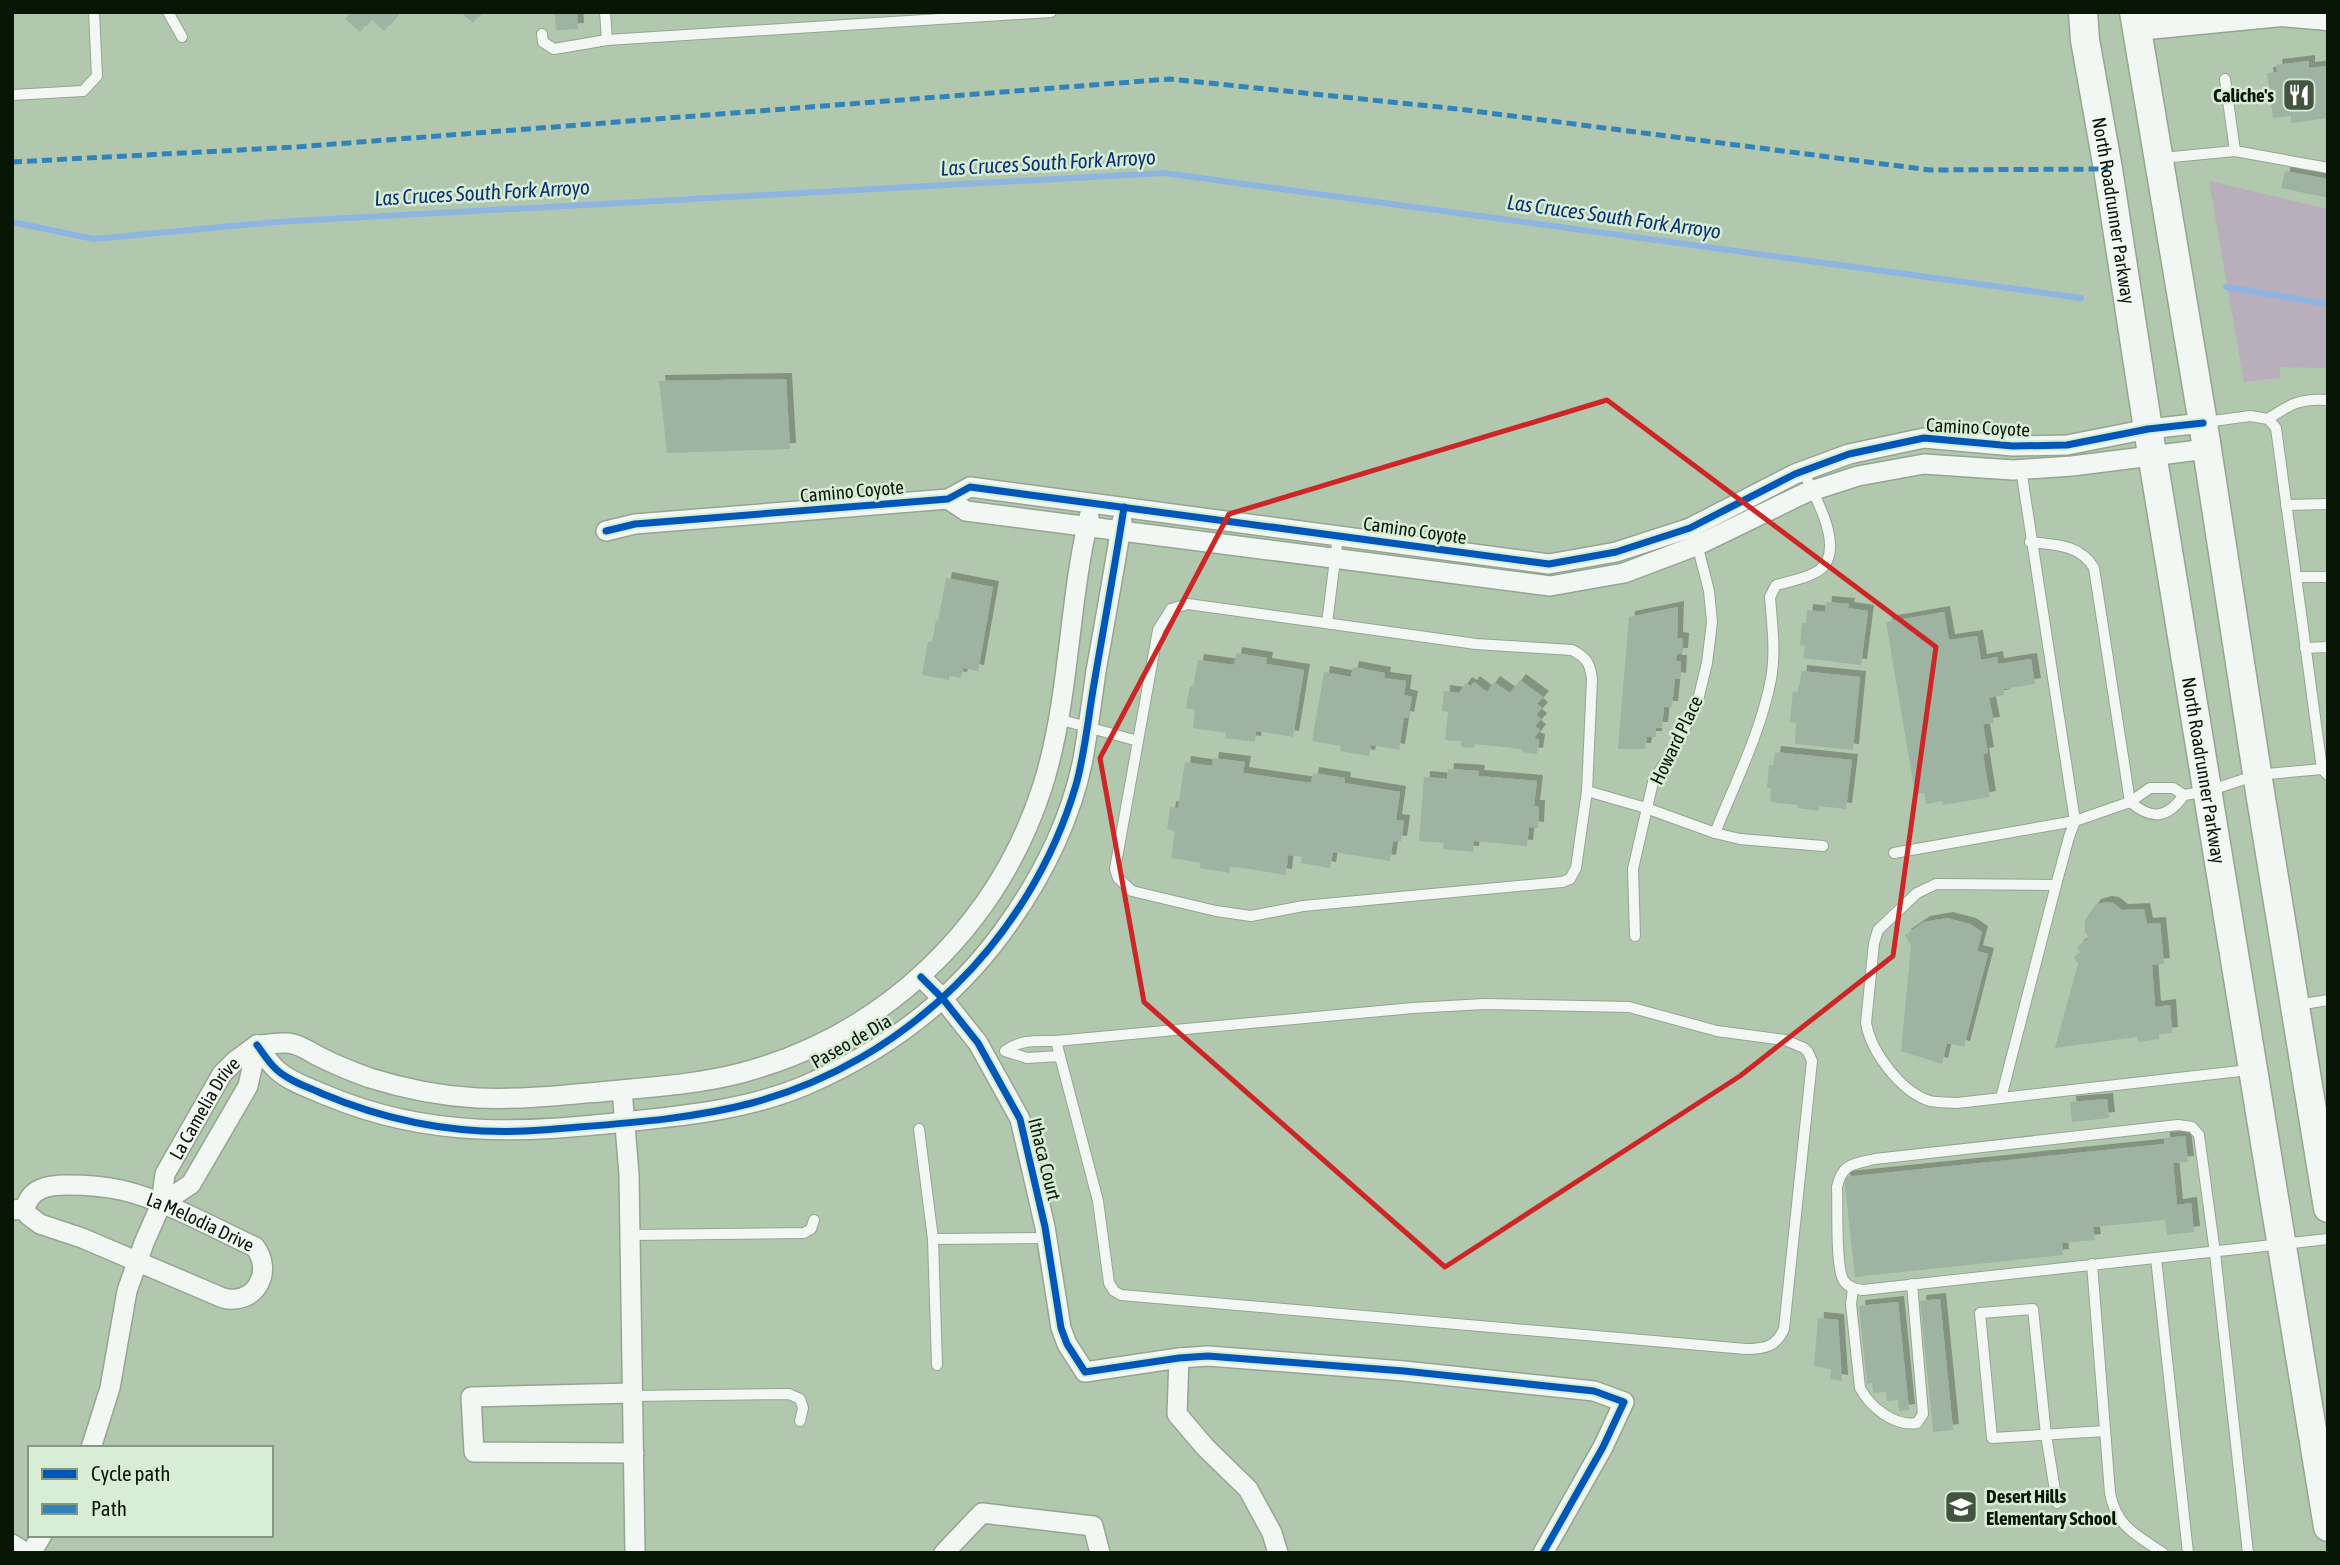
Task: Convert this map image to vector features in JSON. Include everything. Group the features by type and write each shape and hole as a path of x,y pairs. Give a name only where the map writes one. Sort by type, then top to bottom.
{"main road":[{"name":"North Roadrunner Parkway","path":"2082,12 2153,457 2196,793 2253,1069 2328,1527"},
{"path":"2328,16 2281,12 2135,19 2205,436 2328,1208"}],"street":[{"name":"Camino Coyote","path":"948,499 966,511 1120,533 1550,586 1624,573 1694,536 1803,471 1849,454 1924,438 2012,446 2067,445 2148,429 2205,436"},
{"name":"Camino Coyote","path":"606,531 635,524 948,499 970,487 1549,564 1694,536 1858,476 1924,464 2021,470 2153,457 2205,436"},
{"name":"Paseo de Dia","path":"257,1045 293,1044 373,1079 443,1095 520,1099 725,1077 774,1063 817,1045 860,1022 921,977 974,919 1018,847 1043,784 1058,719 1092,503"},
{"name":"Paseo de Dia","path":"257,1045 278,1070 351,1105 410,1121 460,1129 506,1131 626,1122 712,1111 765,1099 803,1086 878,1048 943,999 974,968 999,937 1037,879 1068,809 1083,759 1124,507"},
{"name":"Ithaca Court","path":"921,977 943,999 978,1043 995,1054 1020,1119 1047,1238 1061,1328 1067,1344 1086,1373 1180,1358"},
{"name":"La Camelia Drive","path":"92,1446 105,1408 124,1306 137,1261 161,1205 162,1184 169,1165 222,1074 257,1045"},
{"name":"La Camelia Drive","path":"161,1205 191,1184 248,1086 257,1045"},
{"path":"622,1090 626,1122 630,1235 635,1553"},
{"name":"La Melodia Drive","path":"60,1185 123,1190 255,1247 263,1266 259,1281 251,1294 245,1299 230,1300 70,1233 40,1224 19,1210 38,1190 60,1185"},
{"path":"1278,1553 1272,1533 1248,1489 1205,1447 1177,1414 1180,1358 1209,1356 1404,1371 1594,1391 1624,1402 1602,1447 1542,1553"},
{"path":"632,1394 471,1397 474,1452 634,1452"},
{"path":"944,1553 982,1513 1093,1526 1101,1553"},
{"path":"12,1544 28,1553 40,1537"}],"lane":[{"path":"12,95 83,91 97,76 94,12"},
{"path":"167,12 182,37"},
{"path":"605,12 607,40"},
{"path":"542,34 542,42 554,49 607,40 1051,12"},
{"path":"2225,79 2235,151"},
{"path":"2158,159 2235,151 2328,168"},
{"path":"2268,419 2285,407 2306,399 2328,400"},
{"path":"2030,542 2071,547 2084,556 2094,568 2130,802 2143,813 2168,813 2196,793 2257,775 2325,772 2305,648 2276,428 2268,419 2250,416 2205,436"},
{"path":"2001,1098 2056,885 2076,821 2030,542 2021,470"},
{"path":"1715,833 1761,718 1772,678 1772,591 1776,585 1818,571 1831,551 1828,526 1803,471"},
{"path":"2286,505 2328,504"},
{"path":"1327,623 1338,536"},
{"name":"Howard Place","path":"1635,936 1633,869 1646,808 1653,782 1682,735 1699,696 1707,663 1712,622 1709,591 1694,536"},
{"path":"2296,577 2328,577"},
{"path":"1188,604 1476,644 1572,650 1584,656 1590,664 1592,679 1587,791 1576,868 1570,878 1562,882 1303,906 1251,916 1234,915 1132,891 1118,878 1115,869 1138,741 1158,629 1171,610 1188,604"},
{"path":"2305,648 2328,647"},
{"path":"1058,719 1086,729 1138,741"},
{"path":"1894,853 2076,821 2130,802 2150,788 2173,788 2196,793"},
{"path":"1587,791 1740,839 1823,846"},
{"path":"2056,885 1936,884 1917,893 1878,930 1874,943 1866,1023 1868,1035 1885,1062 1906,1087 1931,1101 1957,1103 2253,1069"},
{"path":"2295,1005 2328,1000"},
{"path":"995,1054 1027,1041 1056,1041 1484,1004 1629,1007 1717,1031 1785,1040 1808,1052 1812,1061 1784,1329 1773,1345 1763,1349 1746,1349 1121,1295 1114,1291 1109,1283 1098,1201 1056,1041"},
{"path":"995,1054 1027,1058 1060,1056"},
{"path":"2248,1553 2215,1253 2199,1135 2192,1127 2178,1125 1875,1159 1845,1168 1840,1175 1837,1187 1839,1265 1843,1281 1853,1289 2215,1253 2328,1239"},
{"path":"919,1129 933,1239 937,1365"},
{"path":"630,1235 804,1233 811,1229 814,1220"},
{"path":"933,1239 1047,1238"},
{"path":"2156,1258 2188,1553"},
{"path":"2092,1264 2113,1511 2122,1522 2163,1553"},
{"path":"1853,1289 1851,1304 1860,1388 1877,1410 1907,1425 1917,1423 1923,1414 1912,1284"},
{"path":"2057,1503 2046,1435 2033,1309 1980,1313 1992,1438 2046,1435 2105,1431"},
{"path":"632,1394 789,1394 800,1399 803,1408 800,1422"}],"highlighted area":[{"path":"1607,400 1936,647 1893,956 1740,1076 1445,1267 1144,1002 1100,758 1229,514"}],"shaded area":[{"path":"2209,181 2328,209 2328,368 2280,367 2280,378 2244,382"}],"building":[{"path":"351,12 400,12 384,31 371,19 360,32 345,19"},
{"path":"460,12 482,12 473,23"},
{"path":"555,12 577,12 578,29 556,30"},
{"name":"Caliche's","path":"2309,61 2309,68 2328,66 2328,118 2291,123 2291,116 2273,118 2267,73 2277,72 2276,65"},
{"path":"2285,171 2328,179 2328,198 2281,188"},
{"path":"786,379 790,449 667,453 659,381"},
{"path":"946,578 993,587 978,671 963,668 961,678 949,676 949,680 922,675 928,642 932,642 936,620 938,621"},
{"path":"1826,602 1849,604 1848,608 1868,611 1861,665 1803,658 1805,646 1800,645 1802,623 1806,623 1807,610 1825,612"},
{"path":"1678,607 1677,638 1683,639 1682,654 1677,654 1676,661 1681,661 1680,679 1675,678 1672,707 1664,707 1662,728 1656,728 1656,737 1647,737 1645,749 1618,749 1629,617"},
{"path":"1944,612 1949,640 1977,636 1981,660 1997,657 1998,664 2031,659 2035,684 2003,689 2004,695 1989,698 1994,723 1983,724 1988,753 1983,754 1990,797 1943,805 1943,801 1926,804 1924,793 1915,794 1886,622"},
{"path":"1236,653 1267,658 1266,664 1304,670 1293,737 1256,731 1255,742 1225,738 1226,733 1193,728 1195,710 1186,708 1198,660 1234,665"},
{"path":"1353,667 1385,673 1384,678 1406,681 1404,695 1412,697 1408,718 1404,717 1399,750 1371,745 1369,756 1340,751 1341,746 1312,741 1324,672 1351,677"},
{"path":"1801,671 1860,677 1853,750 1795,744 1796,723 1790,722 1793,691 1799,692"},
{"path":"1520,680 1543,697 1537,704 1542,708 1536,715 1541,719 1535,726 1540,730 1534,738 1539,740 1537,754 1522,752 1522,749 1475,744 1474,748 1461,747 1461,741 1445,740 1448,712 1442,711 1444,691 1459,693 1466,683 1471,686 1474,682 1487,692 1494,682 1510,693"},
{"path":"1775,752 1852,760 1846,809 1819,806 1819,811 1770,802 1771,788 1767,788 1769,765 1773,765"},
{"path":"1213,758 1245,762 1243,773 1311,783 1313,773 1345,778 1344,783 1400,792 1396,820 1404,821 1401,842 1393,841 1390,861 1333,852 1330,868 1301,863 1302,857 1288,855 1286,875 1230,866 1229,873 1200,868 1200,863 1171,858 1175,831 1167,829 1170,807 1178,808 1185,762 1212,766"},
{"path":"1448,769 1479,771 1478,776 1537,781 1534,806 1539,806 1538,828 1529,827 1527,846 1474,841 1473,852 1443,849 1444,843 1419,841 1424,777 1447,779"},
{"path":"2113,903 2122,910 2144,909 2147,924 2160,923 2164,964 2152,965 2155,1007 2170,1005 2172,1033 2159,1034 2159,1039 2138,1042 2137,1037 2055,1048 2078,964 2074,957 2080,952 2077,947 2089,938 2085,932 2085,920 2095,905"},
{"path":"1947,918 1970,924 1982,932 1977,951 1988,954 1964,1047 1947,1043 1942,1064 1901,1051 1911,946 1905,935 1924,922"},
{"path":"2107,1099 2109,1118 2072,1122 2070,1102"},
{"path":"2185,1136 2188,1162 2173,1163 2177,1205 2191,1203 2194,1232 2167,1235 2165,1220 2093,1227 2095,1240 2062,1243 2063,1255 1855,1277 1844,1177 2164,1144 2164,1138"},
{"path":"1940,1299 1953,1430 1933,1432 1920,1301"},
{"path":"1898,1302 1909,1410 1899,1411 1898,1400 1887,1401 1886,1392 1873,1393 1872,1383 1867,1384 1859,1306"},
{"path":"1818,1318 1838,1320 1842,1381 1830,1379 1831,1369 1814,1366"}],"waterway":[{"name":"Las Cruces South Fork Arroyo","path":"12,222 94,239 275,222 1164,173 2081,298"},
{"name":"Las Cruces South Fork Arroyo","path":"2226,287 2328,304"}],"marked path":[{"path":"12,162 296,147 1170,79 1458,109 1930,170 2108,169"}],"cycle path":[{"path":"606,531 635,524 948,499 970,487 1549,564 1616,552 1690,528 1795,474 1849,454 1924,438 2013,446 2067,445 2148,429 2203,423"},
{"path":"257,1045 274,1067 287,1077 349,1104 403,1120 486,1131 621,1124 726,1109 808,1084 861,1058 910,1025 955,986 994,942 1028,893 1055,841 1076,785 1082,760 1124,507"},
{"path":"921,977 943,999 978,1043 1020,1119 1045,1227 1061,1328 1067,1344 1085,1372 1208,1356 1404,1371 1594,1391 1624,1402 1603,1447 1543,1553"}],"place":[{"name":"Caliche's","path":"2299,95"},
{"name":"Desert Hills Elementary School","path":"1961,1507"}]}
